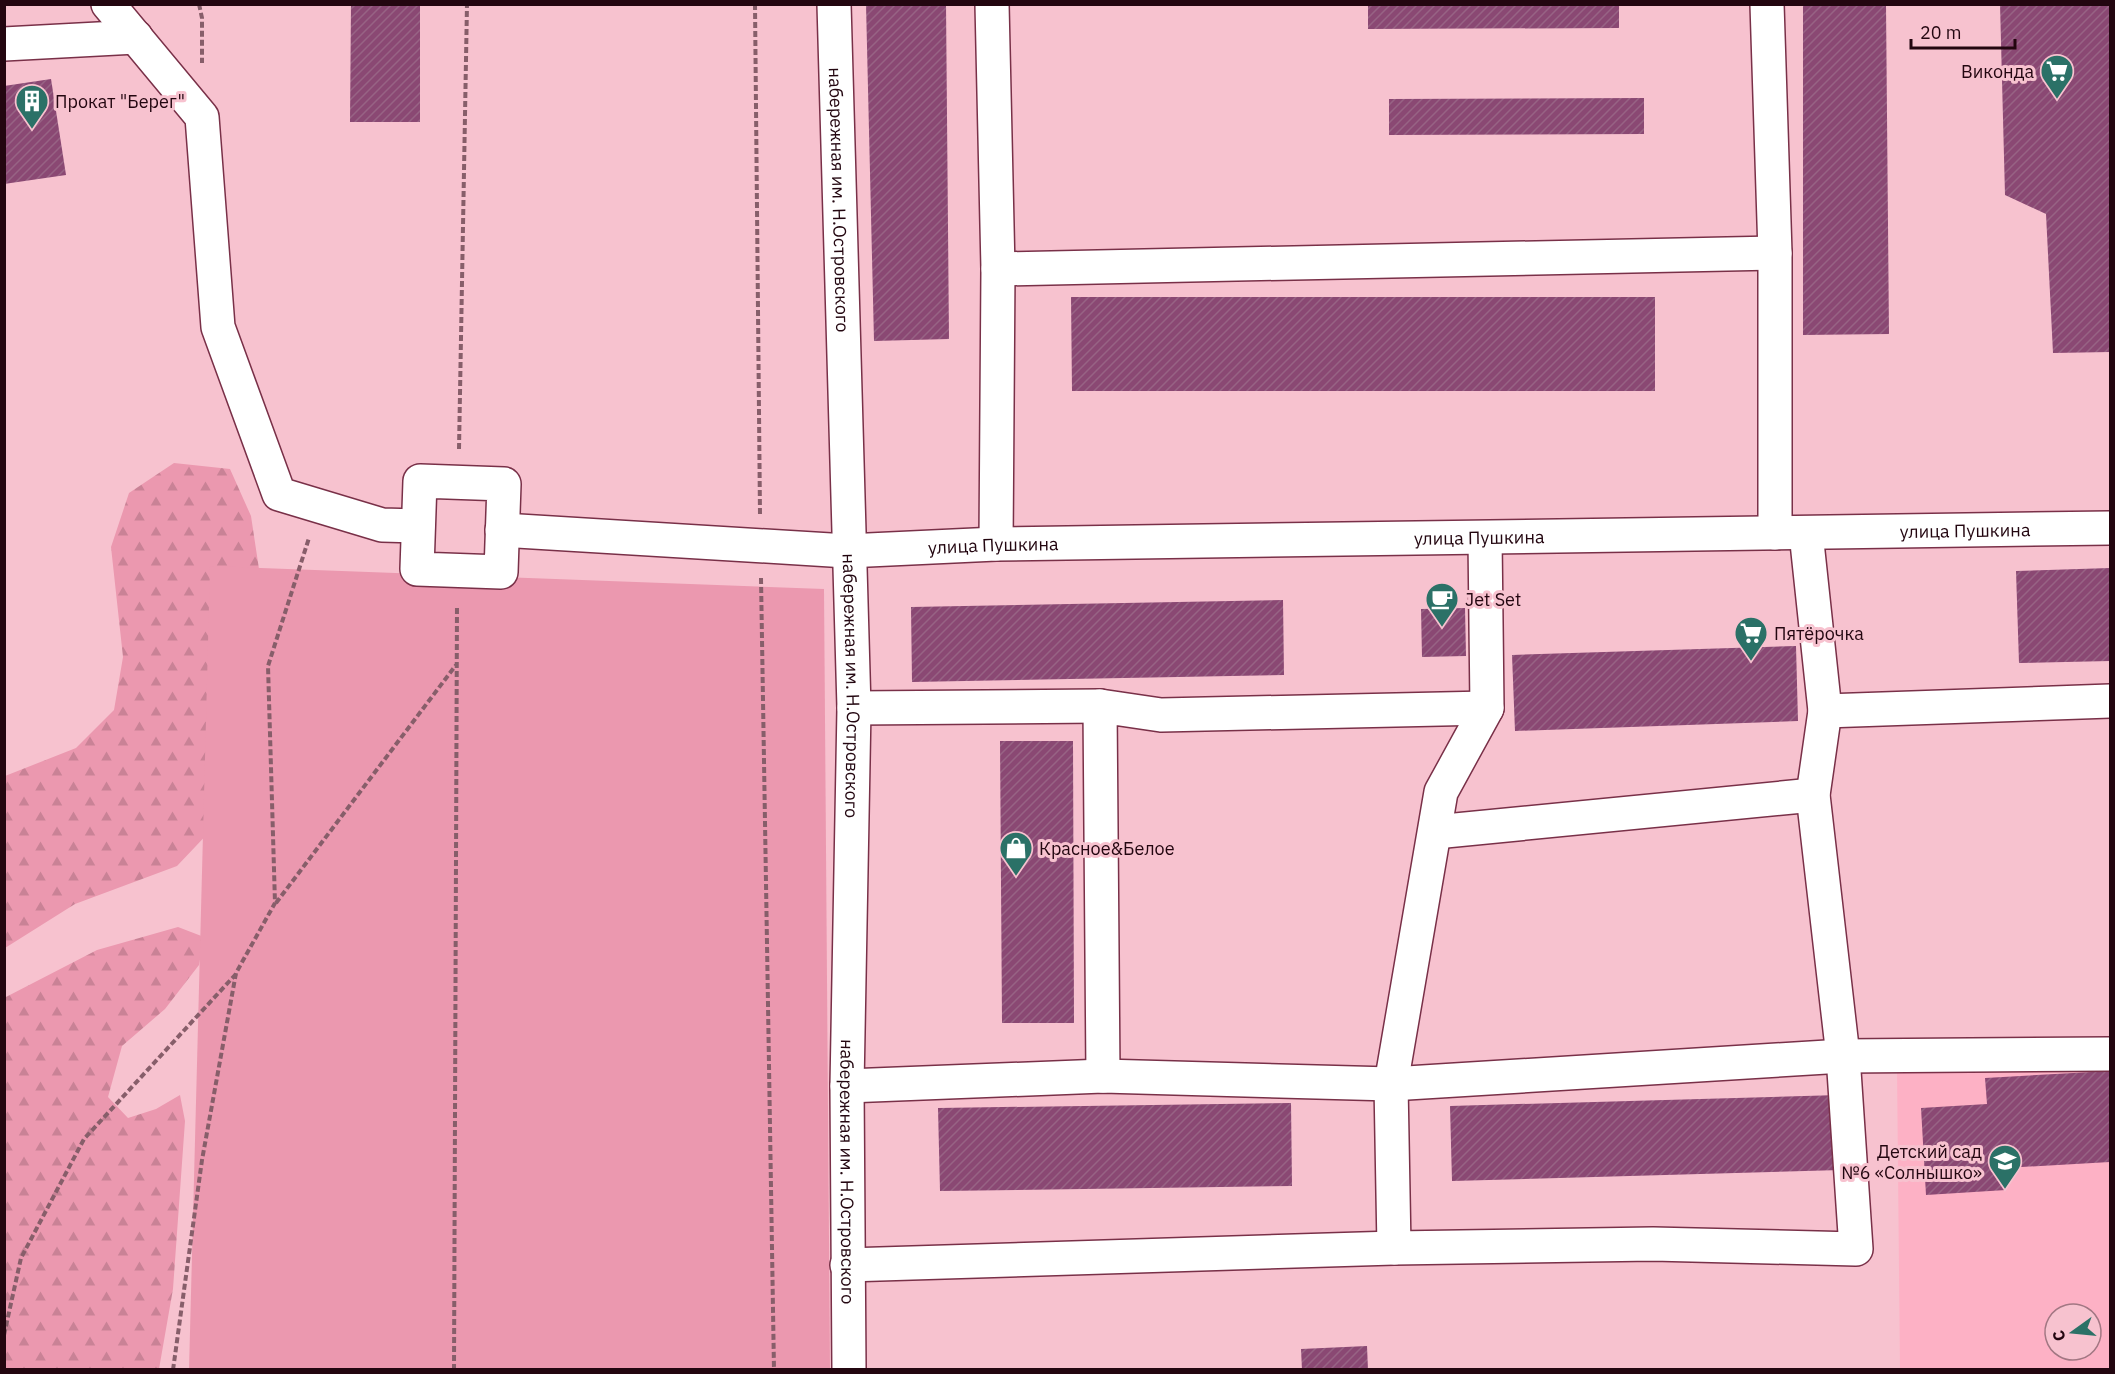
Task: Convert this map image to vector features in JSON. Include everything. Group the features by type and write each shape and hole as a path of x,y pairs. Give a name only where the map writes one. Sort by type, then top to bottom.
{"street":[{"path":"108,4 202,117 218,327 279,494 382,525 418,526"},
{"name":"набережная им. Н.Островского","path":"834,4 847,551 854,708 847,1086 849,1370"},
{"path":"992,4 998,269 996,544"},
{"path":"847,1265 1394,1248 1653,1244 1856,1249 1843,1056 1813,795 1825,711 1790,533 1775,253 1767,4"},
{"path":"4,44 136,37"},
{"path":"998,269 1775,253"},
{"path":"420,481 459,483 504,484 501,572 417,569 420,481"},
{"name":"улица Пушкина","path":"502,530 847,551 996,544 2110,528"},
{"path":"1394,1248 1391,1084 1442,792 1487,708 1485,538"},
{"path":"1825,711 2110,701"},
{"path":"854,708 1100,706 1161,715 1487,708"},
{"path":"1100,706 1103,1076"},
{"path":"1435,832 1813,795"},
{"path":"847,1086 1103,1076 1391,1084 1843,1056 2110,1054"}],"path":[{"path":"459,483 467,4"},
{"path":"754,4 774,1370"},
{"path":"275,903 268,666 320,506"},
{"path":"454,1370 457,570"},
{"path":"4,1335 21,1258 84,1139 236,973 275,903 456,664"},
{"path":"173,1370 202,1160 236,973"}],"shaded area":[{"name":"Детский сад №6 «Солнышко»","path":"2110,1065 2110,1369 1900,1369 1897,1067"}],"green space":[{"path":"174,463 230,469 251,516 259,569 214,827 177,866 75,904 5,948 5,776 76,748 114,710 123,657 111,547 129,493"},
{"path":"210,566 824,589 830,1369 189,1370"},
{"path":"178,927 204,937 199,965 165,1009 122,1046 108,1097 128,1118 156,1109 180,1095 185,1121 173,1289 159,1369 5,1369 4,998 97,950"}],"building":[{"path":"351,4 420,4 420,122 350,122"},
{"path":"866,4 946,4 949,339 874,341"},
{"path":"1368,4 1619,4 1619,28 1368,29"},
{"name":"Виконда","path":"2000,4 2110,4 2110,352 2053,353 2046,214 2005,195"},
{"path":"1803,5 1886,5 1889,334 1803,335"},
{"name":"Прокат \"Берег\"","path":"51,79 66,175 4,184 4,86"},
{"path":"1644,98 1644,134 1389,135 1389,99"},
{"path":"1071,297 1655,297 1655,391 1072,391"},
{"path":"2110,568 2110,661 2019,663 2016,571"},
{"path":"1283,600 1284,675 912,682 911,607"},
{"path":"1465,608 1466,656 1422,657 1421,609"},
{"path":"1796,646 1798,721 1515,731 1512,655"},
{"path":"1000,741 1073,741 1074,1023 1002,1023"},
{"path":"2110,1071 2110,1162 2005,1168 2006,1190 1926,1195 1921,1108 1987,1104 1985,1078"},
{"path":"1839,1095 1841,1170 1452,1181 1450,1106"},
{"path":"1291,1103 1292,1186 940,1191 938,1108"},
{"path":"1367,1346 1368,1370 1302,1370 1301,1349"}],"place":[{"name":"Виконда","path":"2057,100"},
{"name":"Прокат \"Берег\"","path":"32,130"},
{"name":"Jet Set","path":"1442,628"},
{"name":"Пятёрочка","path":"1751,662"},
{"name":"Красное&Белое","path":"1016,877"},
{"name":"Детский сад №6 «Солнышко»","path":"2005,1190"}]}
